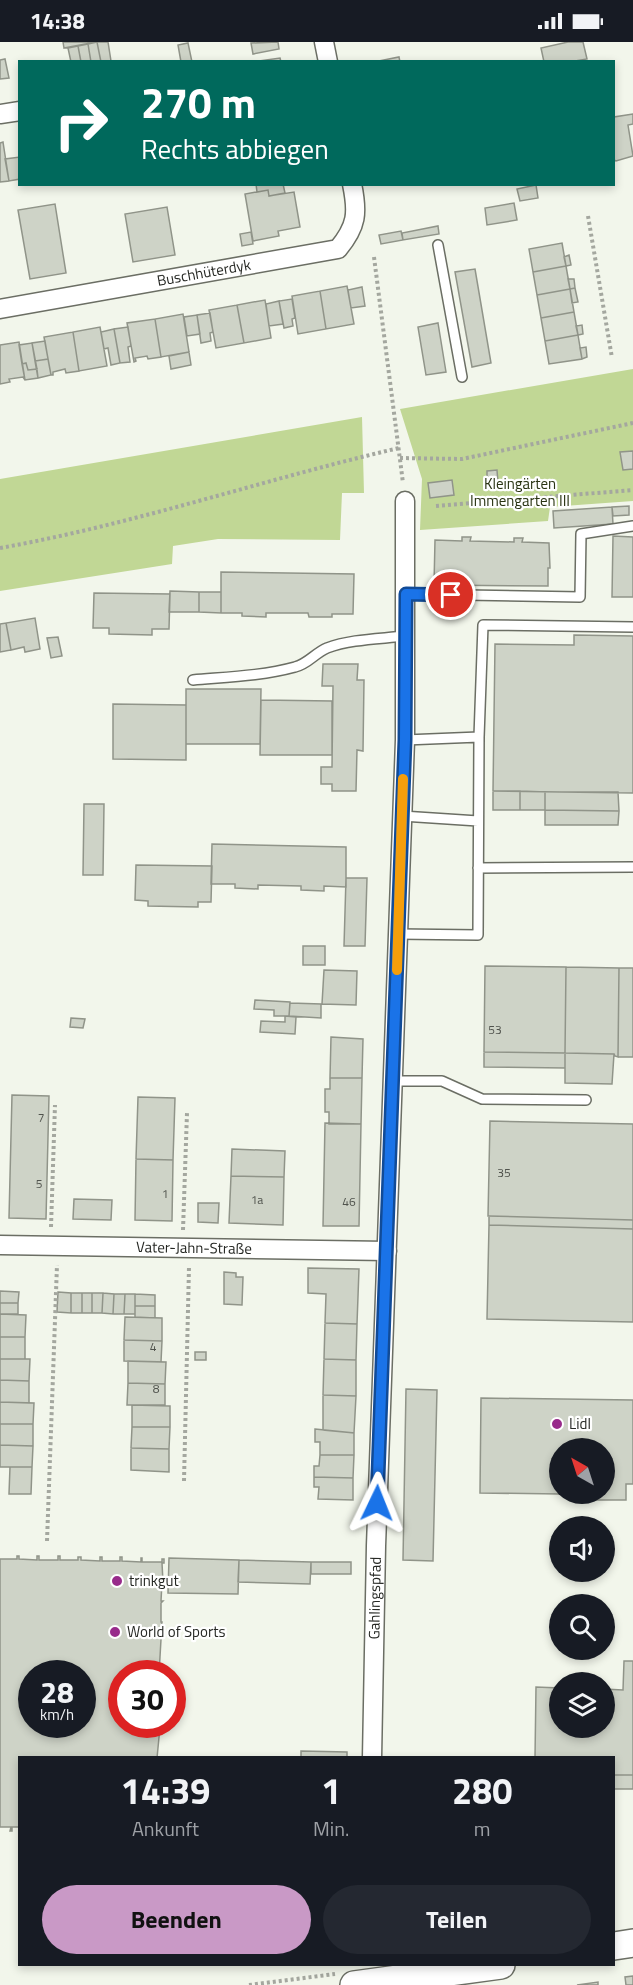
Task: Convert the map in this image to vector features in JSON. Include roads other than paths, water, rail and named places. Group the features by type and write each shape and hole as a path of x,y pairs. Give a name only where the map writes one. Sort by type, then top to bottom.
{"main road":[{"path":"615,1946 633,1943"},
{"path":"358,1976 472,1977 499,1966"}],"street":[{"path":"324,42 328,60"},
{"path":"0,114 18,111"},
{"name":"Buschhüterdyk","path":"0,309 338,249 352,230 356,201 352,186"},
{"name":"Gahlingspfad","path":"372,1756 376,1546 405,740 405,501"},
{"name":"Vater-Jahn-Straße","path":"0,1245 387,1251"}],"lane":[{"path":"438,245 462,377"},
{"path":"406,594 580,597 580,534 633,526"},
{"path":"398,934 478,935 478,737 483,625 633,627"},
{"path":"193,680 263,674 306,663 323,650 341,644 405,636"},
{"path":"405,740 478,737"},
{"path":"402,816 478,821"},
{"path":"478,868 633,867"},
{"path":"393,1082 442,1081 483,1099 586,1100"}],"place":[{"name":"Lidl","path":"557,1424"},
{"name":"trinkgut","path":"117,1581"},
{"name":"World of Sports","path":"115,1632"}],"park label":[{"name":"Kleingärten Immengarten III","path":"520,492"}]}
